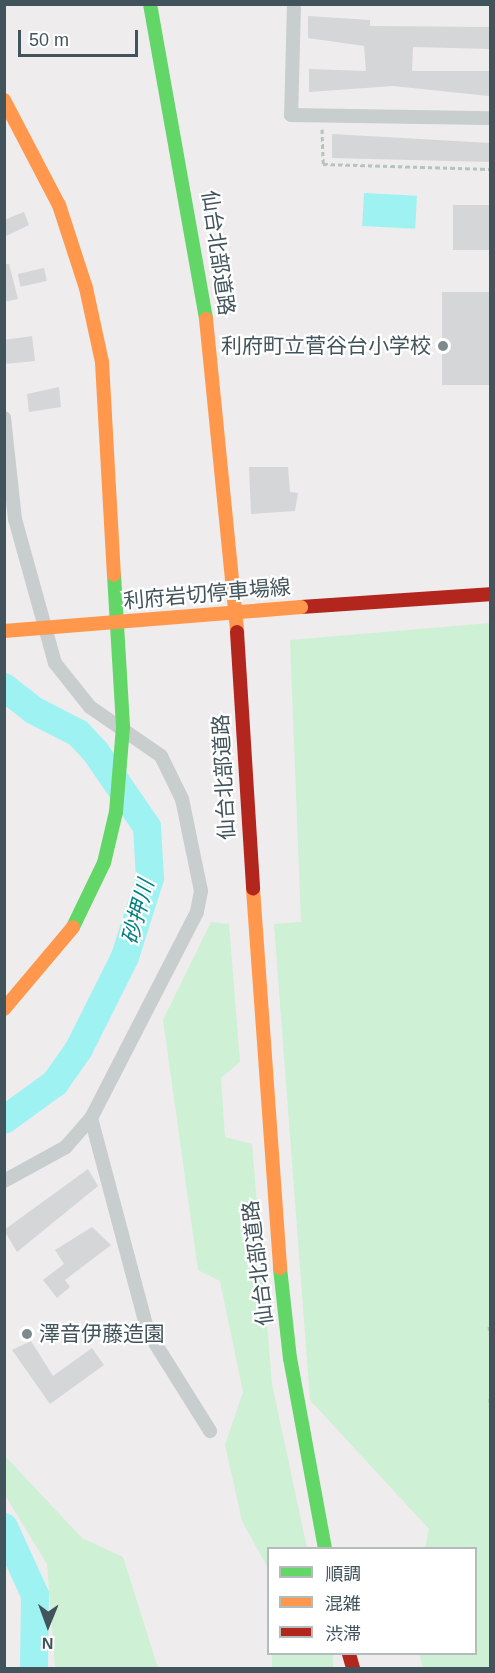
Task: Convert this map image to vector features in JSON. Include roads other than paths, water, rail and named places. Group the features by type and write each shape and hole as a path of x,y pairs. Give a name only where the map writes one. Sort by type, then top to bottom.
{"main road":[{"name":"仙台北部道路","path":"150,4 206,315 243,737 269,1171 290,1358 325,1547"},
{"path":"4,100 59,205 86,288 102,362 123,726 116,812 104,863 82,913 52,959 4,1009"},
{"name":"利府岩切停車場線","path":"413,597 490,583"},
{"name":"利府岩切停車場線","path":"4,631 413,597 490,594"}],"street":[{"path":"294,4 291,115 490,118"},
{"path":"4,1182 66,1147 91,1119 197,912 201,891 182,799 161,756 123,726 90,707 55,663 15,519 5,423"},
{"path":"91,1119 147,1332 210,1431"}],"water":[{"path":"364,193 417,196 415,229 362,226"}],"waterway":[{"name":"砂押川","path":"4,687 33,710 78,733 95,751 147,827 150,878 125,957 79,1049 55,1083 4,1120"},
{"name":"砂押川","path":"4,1527 35,1595 34,1668"}],"place":[{"name":"利府町立菅谷台小学校","path":"443,346"},
{"name":"澤音伊藤造園","path":"27,1334"}]}
